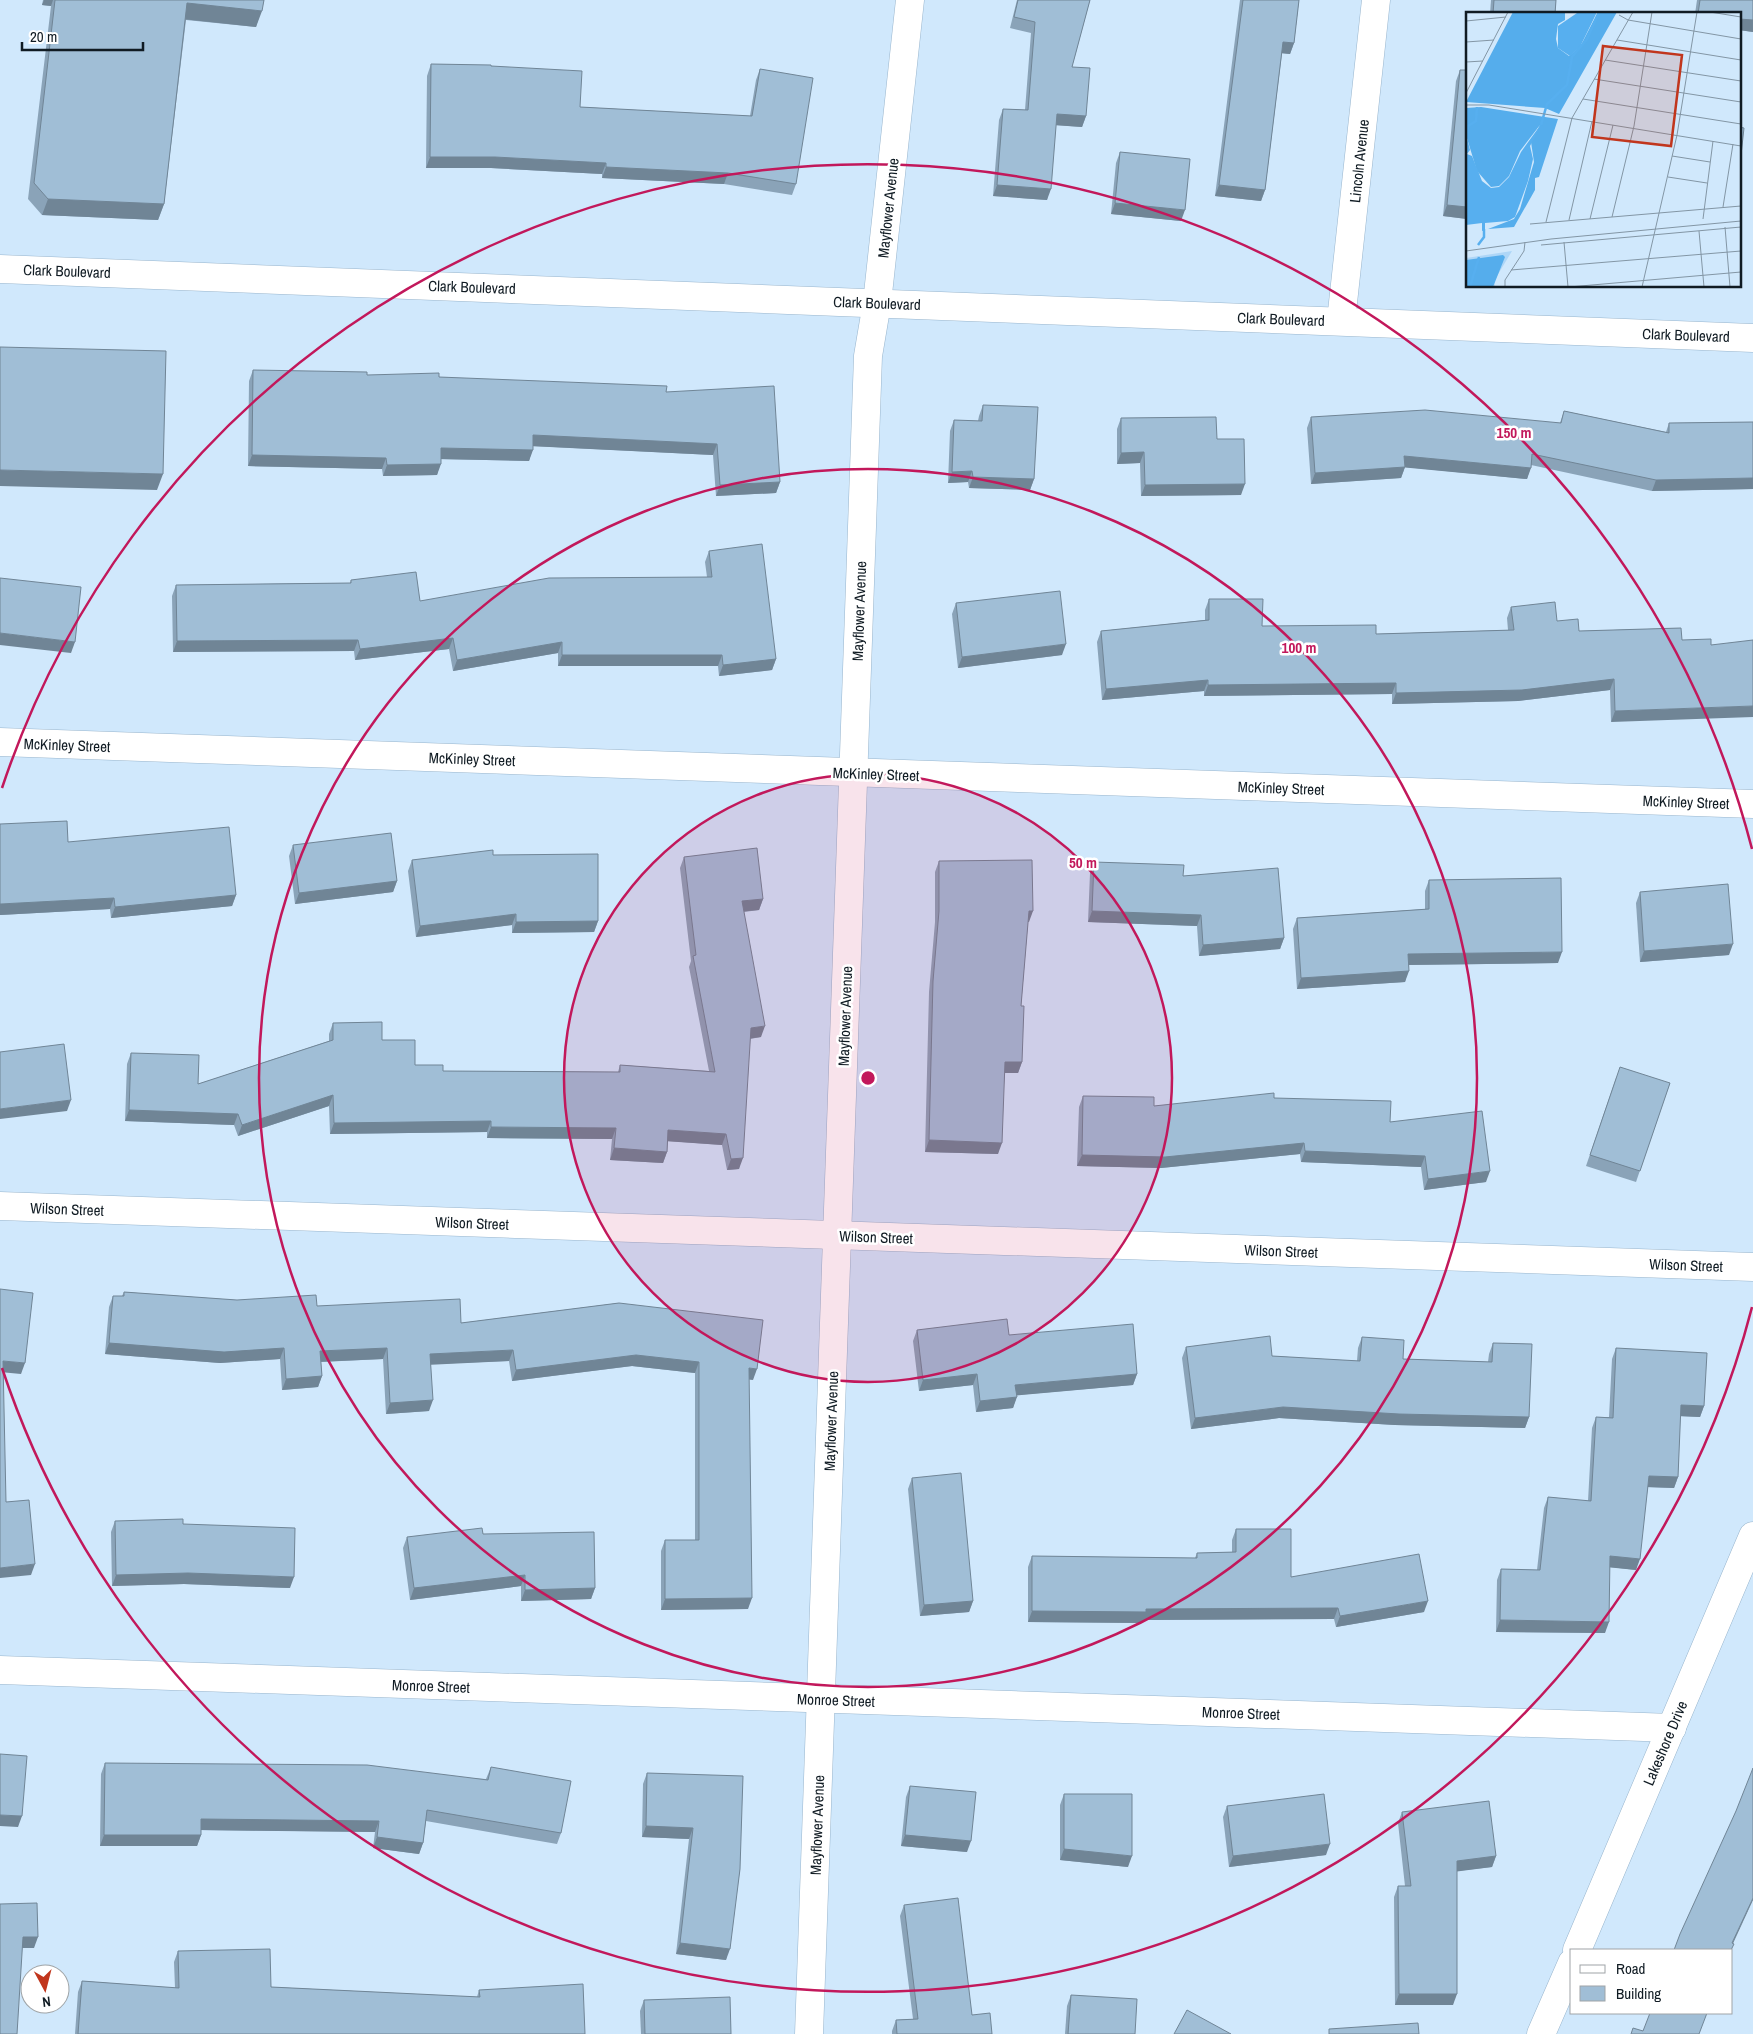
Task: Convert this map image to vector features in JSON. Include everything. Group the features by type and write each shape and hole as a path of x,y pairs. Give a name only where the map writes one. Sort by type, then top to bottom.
{"street":[{"name":"Mayflower Avenue","path":"809,2034 868,356 877,304 910,0"},
{"name":"Lincoln Avenue","path":"1341,321 1376,0"},
{"name":"Clark Boulevard","path":"0,269 1753,338"},
{"name":"McKinley Street","path":"0,742 1753,804"},
{"name":"Wilson Street","path":"0,1206 1753,1267"},
{"name":"Lakeshore Drive","path":"1577,1949 1753,1536"},
{"name":"Monroe Street","path":"0,1670 1672,1728"},
{"path":"1541,2034 1570,1968"}],"building":[{"path":"55,0 264,0 262,11 187,3 164,204 48,199 34,183"},
{"path":"1018,0 1090,0 1072,67 1090,68 1086,116 1057,114 1051,189 997,185 1003,109 1028,110 1035,22 1014,17"},
{"path":"1243,0 1299,0 1294,43 1283,42 1265,190 1219,185"},
{"path":"1494,0 1556,0 1555,12 1493,12"},
{"path":"1700,0 1753,0 1753,20 1740,19 1740,12 1698,12"},
{"path":"431,64 491,65 582,71 580,107 752,116 760,69 813,78 796,184 728,173 606,167 606,163 495,157 430,157"},
{"path":"1460,70 1466,70 1466,207 1447,205"},
{"path":"1740,127 1744,128 1740,164"},
{"path":"1120,152 1190,159 1185,210 1115,203"},
{"path":"0,347 166,351 163,474 0,470"},
{"path":"253,370 367,372 367,375 439,373 439,377 667,386 666,392 774,386 780,482 720,485 717,444 533,435 533,450 441,448 441,464 387,465 386,458 252,455"},
{"path":"983,405 1038,407 1034,479 973,477 972,471 952,472 954,420 982,421"},
{"path":"1425,410 1561,423 1564,411 1669,433 1669,423 1753,422 1753,478 1656,480 1532,454 1531,468 1404,456 1405,467 1315,473 1311,417"},
{"path":"1216,417 1217,439 1244,439 1245,484 1145,485 1144,452 1121,453 1121,418"},
{"path":"762,544 776,659 723,665 722,655 562,655 562,642 457,660 453,638 360,649 358,640 177,641 176,585 351,583 351,580 416,572 420,601 549,578 712,577 709,551"},
{"path":"0,578 81,587 75,642 0,633"},
{"path":"1060,591 1066,644 962,657 956,603"},
{"path":"1209,599 1263,599 1262,626 1376,625 1376,634 1514,630 1511,607 1555,602 1557,621 1578,619 1579,631 1681,628 1682,640 1711,639 1711,645 1753,640 1753,706 1615,711 1614,679 1522,690 1396,693 1396,683 1208,685 1208,680 1106,689 1101,631 1209,620"},
{"path":"67,821 68,842 229,827 236,895 115,907 114,898 0,904 0,824"},
{"path":"391,833 397,881 299,893 293,845"},
{"path":"757,848 763,899 742,901 765,1026 751,1028 743,1158 731,1159 726,1134 668,1130 667,1152 614,1148 616,1128 491,1127 491,1121 334,1123 333,1095 242,1125 238,1114 129,1110 131,1053 199,1055 198,1084 333,1040 333,1023 382,1022 382,1040 415,1040 415,1065 443,1065 443,1071 620,1072 620,1065 715,1072 693,956 696,955 684,857"},
{"path":"493,850 493,855 598,854 598,921 516,922 516,914 420,926 412,860"},
{"path":"1032,860 1033,911 1029,911 1021,1006 1024,1006 1022,1062 1005,1062 1002,1143 929,1140 933,981 939,911 939,861"},
{"path":"1094,862 1184,865 1183,876 1278,868 1284,938 1203,945 1201,915 1092,911"},
{"path":"1561,878 1562,952 1408,954 1409,971 1301,978 1297,918 1429,909 1429,880"},
{"path":"1728,884 1733,944 1644,951 1640,892"},
{"path":"64,1044 71,1100 0,1109 0,1052"},
{"path":"1620,1067 1670,1083 1640,1171 1590,1155"},
{"path":"1274,1093 1274,1098 1391,1101 1390,1122 1482,1111 1490,1171 1428,1179 1425,1156 1305,1151 1304,1143 1165,1157 1082,1155 1083,1096 1154,1097 1154,1106"},
{"path":"0,1289 33,1293 25,1363 3,1361 6,1502 29,1500 35,1564 0,1568"},
{"path":"124,1292 237,1300 316,1295 317,1306 460,1299 461,1323 619,1303 763,1320 757,1369 749,1368 752,1598 665,1599 665,1540 699,1540 699,1362 636,1355 516,1370 513,1350 430,1354 433,1400 390,1403 387,1348 320,1351 322,1376 286,1379 284,1348 224,1352 109,1343 113,1296 124,1296"},
{"path":"1007,1319 1009,1335 1133,1324 1137,1374 1015,1385 1017,1397 980,1401 977,1374 923,1380 917,1330"},
{"path":"1270,1336 1272,1356 1360,1361 1362,1337 1404,1340 1403,1359 1492,1362 1493,1343 1532,1344 1529,1417 1399,1414 1283,1407 1195,1418 1186,1347"},
{"path":"1616,1348 1707,1353 1704,1406 1681,1405 1678,1477 1649,1476 1640,1559 1610,1556 1609,1622 1500,1620 1501,1569 1540,1570 1548,1497 1591,1501 1596,1417 1613,1418"},
{"path":"961,1473 973,1601 924,1605 912,1478"},
{"path":"183,1519 183,1524 295,1528 294,1577 188,1573 116,1575 115,1521"},
{"path":"482,1528 483,1534 594,1532 595,1588 525,1590 525,1575 414,1588 407,1537"},
{"path":"1236,1529 1291,1529 1291,1577 1419,1554 1428,1601 1340,1616 1338,1608 1146,1609 1146,1612 1032,1611 1032,1556 1197,1558 1197,1553 1236,1552"},
{"path":"0,1754 27,1756 22,1816 0,1815"},
{"path":"105,1763 367,1765 488,1780 491,1767 571,1781 561,1833 427,1810 423,1843 377,1837 379,1821 201,1819 201,1835 104,1835"},
{"path":"1753,1768 1753,1898 1732,1943 1734,1944 1732,1949 1674,1949 1680,1934 1736,1811"},
{"path":"647,1773 743,1776 740,1869 730,1949 680,1943 693,1828 646,1826"},
{"path":"910,1786 976,1792 971,1841 905,1835"},
{"path":"1064,1794 1132,1794 1132,1856 1064,1849"},
{"path":"1324,1794 1330,1844 1233,1856 1227,1806"},
{"path":"1489,1801 1496,1856 1457,1861 1457,1994 1399,1994 1398,1886 1411,1886 1402,1812"},
{"path":"958,1898 972,2015 990,2013 992,2034 897,2034 896,2020 918,2019 904,1905"},
{"path":"37,1903 38,1937 23,1937 17,2034 0,2034 0,1904"},
{"path":"270,1949 271,1987 480,1997 479,1990 583,1984 585,2034 78,2034 82,1981 179,1988 178,1951"},
{"path":"1071,1995 1137,1999 1135,2034 1068,2034"},
{"path":"730,1997 731,2034 645,2034 644,2000"},
{"path":"1187,2010 1231,2034 1174,2034"},
{"path":"1650,2014 1707,2014 1699,2034 1631,2034 1633,2028 1643,2031"},
{"path":"1418,2023 1419,2034 1329,2034 1329,2029"}]}
